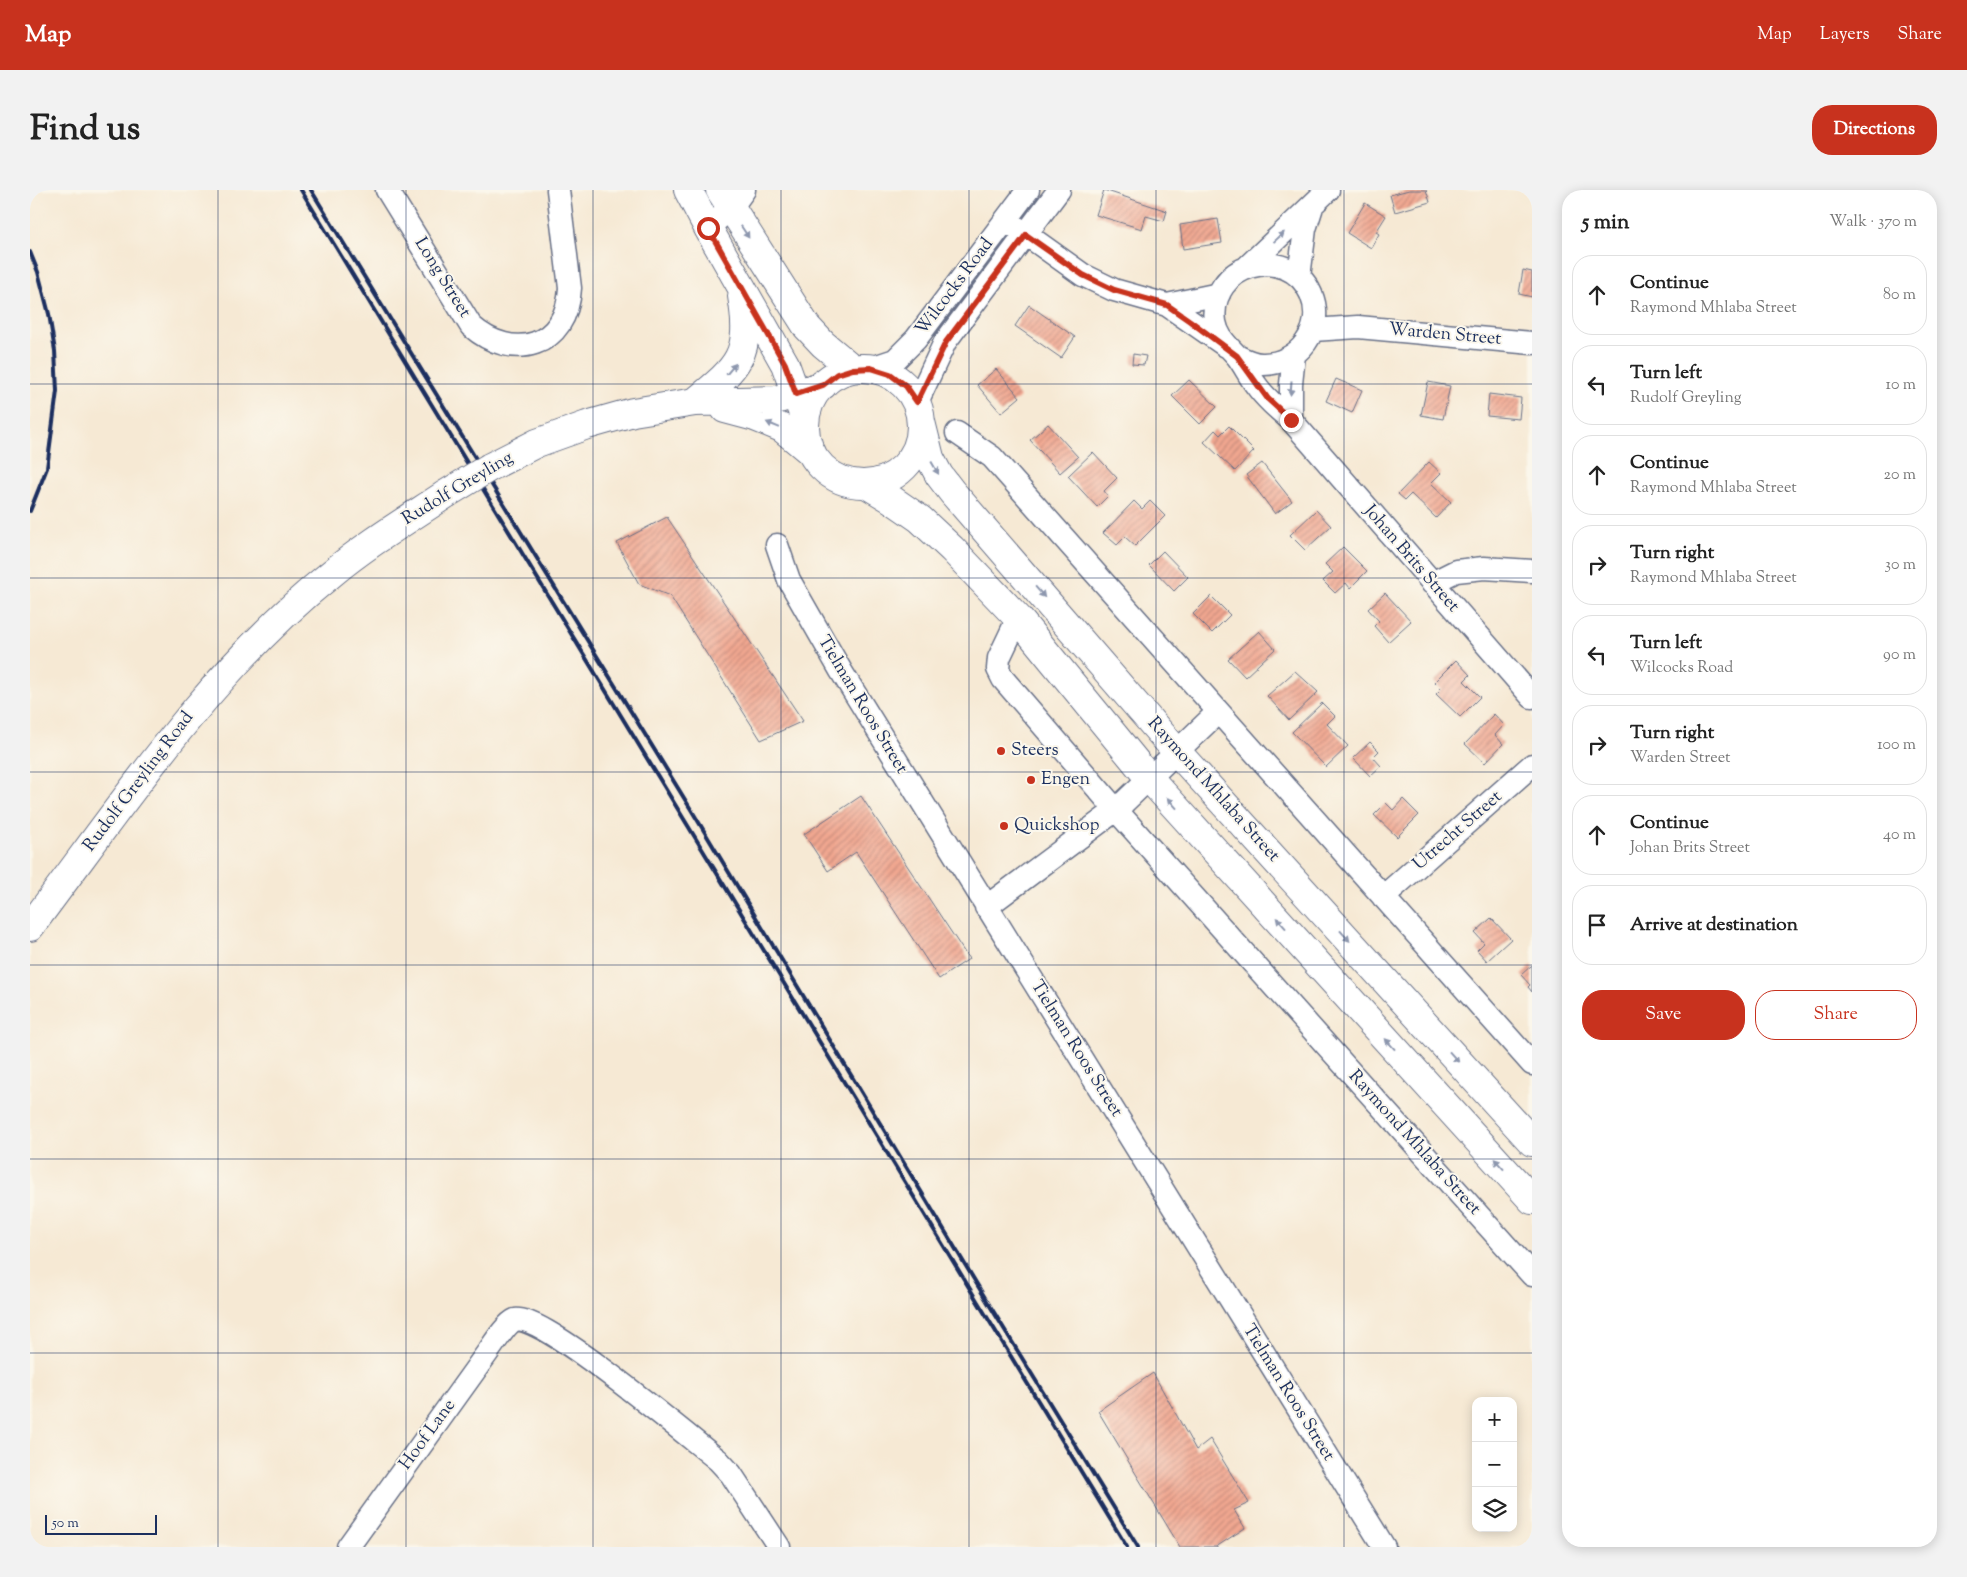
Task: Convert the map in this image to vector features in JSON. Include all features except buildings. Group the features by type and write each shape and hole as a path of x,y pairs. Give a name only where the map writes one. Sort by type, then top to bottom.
{"main road":[{"path":"688,190 785,364 806,422 807,438 812,453 822,466 835,476 849,482 866,484 884,480 900,471 912,457 920,440 919,412"},
{"name":"Raymond Mhlaba Street","path":"732,196 807,327 823,344 862,368 890,374 906,386 919,412 930,458 939,475 1177,752 1532,1142"},
{"path":"695,402 736,366 743,350 746,334 739,281"},
{"path":"806,422 812,399 823,385 837,374 862,368"},
{"name":"Rudolf Greyling","path":"255,643 331,573 446,494 490,467 537,444 587,425 633,412 695,402 776,400 823,385"},
{"name":"Rudolf Greyling","path":"695,402 755,417 782,428 812,453"},
{"path":"866,484 920,519 952,549 1018,618 1149,778 1532,1200"},
{"name":"Rudolf Greyling Road","path":"30,927 211,690 255,643"}],"street":[{"name":"Long Street","path":"388,190 471,326 483,336 513,347 526,346 537,342 555,331 564,320 570,305 570,288 558,190"},
{"name":"Wilcocks Road","path":"862,368 895,360 916,339 1028,190"},
{"name":"Wilcocks Road","path":"919,412 946,342 1060,190"},
{"path":"1246,268 1328,190"},
{"path":"708,228 732,196"},
{"path":"1299,277 1305,229 1312,207"},
{"path":"1006,220 1083,275 1114,290 1167,305 1232,352 1260,364 1284,361 1294,355 1306,344 1313,330 1315,305 1306,285 1299,277 1287,269 1274,264 1259,264 1235,274 1225,283 1215,308 1215,321 1219,335 1232,352"},
{"path":"1167,305 1219,294"},
{"name":"Warden Street","path":"1315,305 1358,327"},
{"name":"Warden Street","path":"1313,330 1358,327 1532,343"},
{"name":"Johan Brits Street","path":"1232,352 1268,399 1291,420 1532,697"},
{"path":"1291,420 1291,384 1294,355"},
{"path":"957,433 992,457 1532,1064"},
{"name":"Tielman Roos Street","path":"777,546 789,580 815,628 1384,1547"},
{"path":"1432,583 1456,571 1484,568 1532,571"},
{"name":"Raymond Mhlaba Street","path":"1018,618 999,658 998,669 1003,679 1116,810 1532,1275"},
{"path":"986,906 1116,810 1218,712"},
{"name":"Utrecht Street","path":"1383,897 1532,766"},
{"name":"Hoof Lane","path":"348,1547 510,1324 515,1320 528,1322 569,1346 608,1373 718,1460 731,1474 779,1547"}],"railway":[{"path":"301,190 1127,1547"},
{"path":"311,190 692,811 987,1301 1138,1547"},
{"path":"30,252 38,272 49,314 55,351 57,391 47,468 30,511"}],"place":[{"name":"Steers","path":"1001,751"},
{"name":"Engen","path":"1031,780"},
{"name":"Quickshop","path":"1004,826"}],"route":[{"path":"708,228 785,364 796,394 823,385 837,374 853,369 871,368 890,374 906,386 917,402 946,342 1026,235 1083,275 1114,290 1167,305 1190,321 1237,356 1256,386 1291,420"}]}
